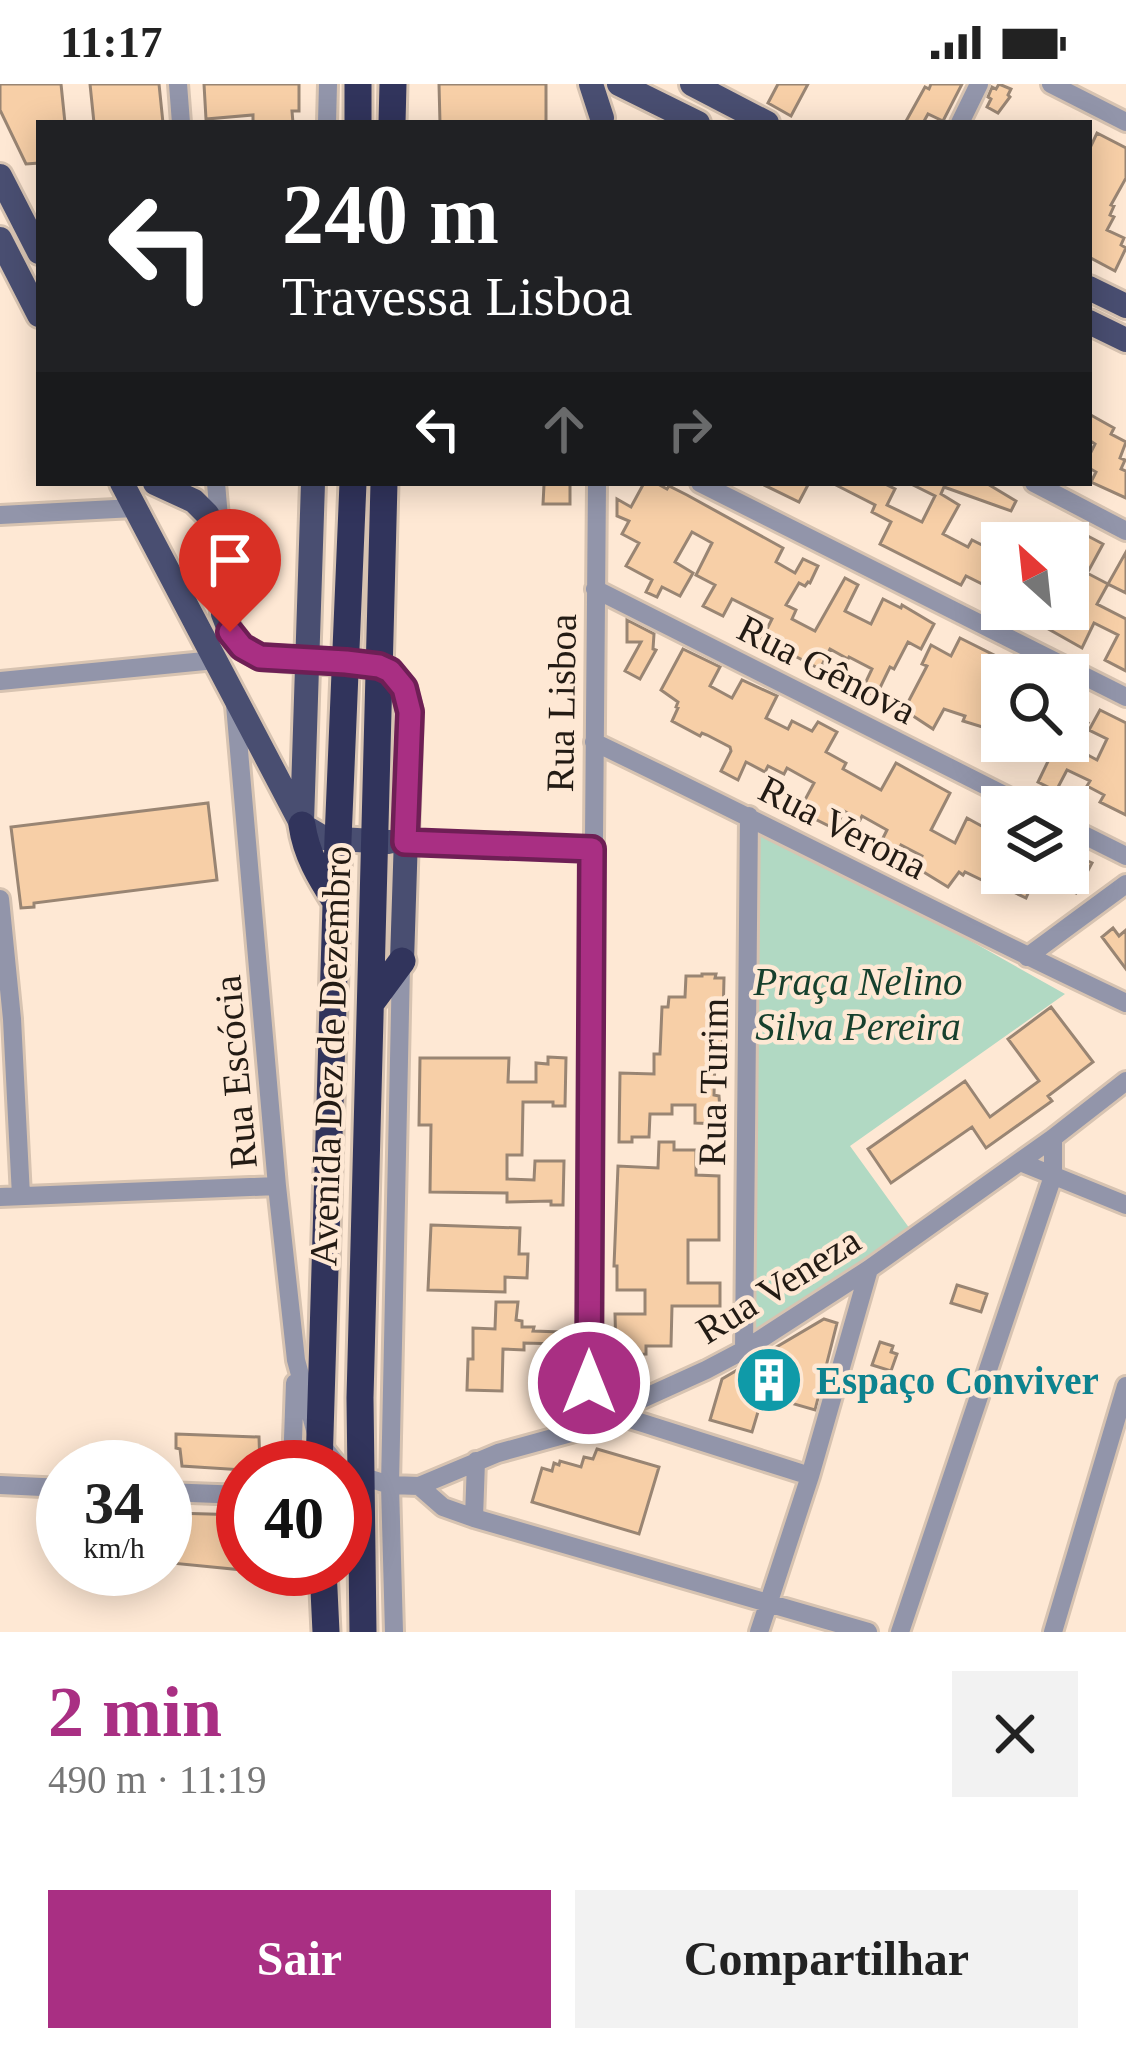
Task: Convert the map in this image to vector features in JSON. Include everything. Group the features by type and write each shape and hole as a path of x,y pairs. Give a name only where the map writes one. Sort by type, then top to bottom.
{"highway":[{"path":"358,84 358,120"},
{"path":"392,120 393,84"},
{"name":"Avenida Dez de Dezembro","path":"319,1440 352,486"},
{"name":"Avenida Dez de Dezembro","path":"350,1440 370,1003 383,486"},
{"path":"302,825 317,872 337,904"},
{"path":"370,1003 401,962"},
{"path":"324,1596 326,1632"},
{"name":"Avenida Dez de Dezembro","path":"360,1596 363,1632"}],"main road":[{"path":"591,84 602,120"},
{"path":"692,84 761,120"},
{"path":"631,86 693,120"},
{"path":"0,176 36,246"},
{"path":"0,239 36,309"},
{"path":"1092,289 1126,306"},
{"path":"1092,323 1126,340"},
{"path":"123,486 302,825 324,838 405,842"},
{"path":"134,508 154,486"},
{"path":"302,825 313,486"},
{"path":"198,492 220,534 223,614 242,647 260,657 379,666 404,688 410,712 401,962"},
{"path":"235,694 260,657"}],"street":[{"path":"178,84 181,120"},
{"path":"327,120 328,84"},
{"path":"961,120 979,84"},
{"path":"1052,84 1126,122"},
{"path":"603,120 631,86"},
{"path":"216,486 220,534"},
{"name":"Rua Lisboa","path":"589,1428 597,486"},
{"path":"706,486 1126,697"},
{"path":"1040,486 1126,531"},
{"path":"0,515 134,508"},
{"name":"Rua Gênova","path":"596,589 986,786"},
{"path":"0,681 215,660"},
{"name":"Rua Escócia","path":"235,694 296,1360 316,1440"},
{"name":"Rua Verona","path":"594,742 1126,1004"},
{"name":"Rua Turim","path":"743,1350 749,816"},
{"path":"1089,838 1126,856"},
{"path":"405,842 592,849"},
{"path":"1027,957 1126,884"},
{"path":"0,899 21,1196"},
{"path":"394,1632 390,1484 401,962"},
{"name":"Rua Veneza","path":"372,1479 419,1486 476,1461 589,1428 610,1413 743,1350 868,1269 1126,1081"},
{"path":"900,1632 1053,1176 1053,1138"},
{"path":"1020,1162 1126,1205"},
{"path":"0,1197 278,1186"},
{"path":"759,1632 810,1476 868,1269"},
{"path":"293,1440 296,1360"},
{"path":"1053,1632 1126,1386"},
{"path":"610,1413 810,1476"},
{"path":"474,1518 476,1461"},
{"path":"0,1485 36,1487"},
{"path":"419,1486 443,1507 474,1518 868,1632"}],"green space":[{"name":"Praça Nelino Silva Pereira","path":"749,816 1065,994 850,1146 915,1236 744,1350"}],"building":[{"path":"0,84 61,84 65,120 36,120 36,163 26,164 0,110"},
{"path":"90,84 159,84 163,120 94,120"},
{"path":"204,84 299,84 299,111 292,111 293,120 253,120 253,115 206,119"},
{"path":"439,84 546,84 546,120 440,120"},
{"path":"778,84 808,84 791,116 768,103"},
{"path":"931,84 962,84 944,120 928,114 925,120 907,120 925,87"},
{"path":"999,84 1011,89 998,113 987,107 992,87"},
{"path":"1097,133 1126,148 1126,178 1111,205 1114,217 1107,230 1124,238 1121,245 1126,248 1115,271 1092,259 1092,144"},
{"path":"1092,416 1114,428 1111,434 1126,442 1120,458 1125,460 1121,469 1126,471 1126,498 1092,482"},
{"path":"544,486 570,486 570,504 543,504"},
{"path":"642,486 669,486 783,548 776,562 795,573 803,559 818,566 810,583 799,583 786,605 796,610 792,619 815,631 845,578 858,585 845,611 871,624 883,599 934,624 921,649 908,642 876,696 862,690 872,669 849,657 830,649 820,669 762,639 772,619 732,599 723,616 703,606 715,585 696,575 712,543 692,532 675,562 693,573 680,596 662,587 657,597 646,592 652,580 626,566 639,543 622,534 629,521 617,516 617,499 631,507"},
{"path":"766,486 807,486 799,502"},
{"path":"838,486 889,486 895,489 887,505 922,522 935,496 915,486 991,486 1016,501 1011,511 944,487 941,494 959,505 943,534 968,547 972,540 981,544 981,584 966,576 961,585 880,544 891,522 872,512 875,505"},
{"path":"1089,537 1103,544 1089,570"},
{"path":"1126,552 1126,593 1108,584"},
{"path":"1089,574 1108,584 1097,604 1126,619 1126,671 1105,660 1118,635 1094,623 1082,648 1050,630 1089,630"},
{"path":"627,620 654,634 656,650 640,679 625,671 641,642 627,642"},
{"path":"960,638 992,654 981,654 981,727 944,709 933,729 904,710 927,666 922,664 931,645 951,656"},
{"path":"683,649 720,667 710,686 732,698 742,680 777,696 766,718 788,729 792,721 812,731 818,722 837,732 826,752 846,763 843,769 881,790 896,763 950,793 931,830 955,843 967,818 981,826 981,880 959,872 948,887 917,868 922,856 901,845 891,864 874,856 887,830 844,811 835,829 799,811 814,783 787,768 784,774 768,766 765,772 746,762 738,780 721,771 730,747 672,721 678,702 661,690"},
{"path":"1100,710 1126,723 1126,815 1100,802 1104,795 1087,786 1090,781 1067,770 1059,786 1038,782 1048,762 1089,762 1089,756 1097,760 1107,739 1089,730"},
{"path":"208,803 217,880 21,908 11,827"},
{"path":"1113,928 1119,936 1126,930 1126,969 1102,937"},
{"path":"686,976 724,978 722,1058 715,1058 714,1095 719,1096 721,1124 695,1123 695,1105 672,1105 672,1114 650,1114 649,1137 619,1142 620,1073 654,1074 662,1007 668,1007 669,997 685,997"},
{"path":"1051,1007 1093,1062 1048,1096 1052,1101 986,1148 972,1127 891,1183 868,1149 965,1081 990,1117 1039,1081 1008,1039"},
{"path":"548,1057 566,1058 565,1106 523,1102 522,1155 507,1155 507,1179 534,1180 535,1161 564,1161 563,1205 507,1202 507,1193 430,1192 431,1125 419,1125 420,1058 509,1058 508,1082 536,1082 536,1063 548,1064"},
{"path":"659,1142 674,1142 674,1150 696,1150 696,1175 719,1176 719,1240 688,1240 688,1283 720,1283 720,1306 672,1306 671,1346 646,1346 646,1354 616,1355 615,1314 645,1314 645,1290 617,1290 618,1166 658,1168"},
{"path":"431,1225 520,1228 519,1254 528,1254 527,1278 505,1277 505,1292 428,1290"},
{"path":"957,1285 987,1294 981,1312 951,1303"},
{"path":"496,1302 518,1302 516,1320 522,1321 522,1327 561,1332 561,1344 524,1343 524,1350 503,1349 502,1391 467,1390 473,1328 495,1329"},
{"path":"824,1319 837,1323 815,1410 763,1395 752,1432 710,1420 722,1379"},
{"path":"880,1342 893,1346 891,1352 897,1354 891,1371 872,1365"},
{"path":"176,1434 259,1440 216,1440 216,1468 192,1467 192,1440 176,1440"},
{"path":"597,1449 659,1467 639,1534 532,1502 542,1468 552,1471 560,1461 581,1467 584,1457 593,1459"},
{"path":"192,1514 216,1514 216,1567 192,1565"}],"place":[{"name":"Espaço Conviver","path":"769,1380"}],"route":[{"path":"230,632 242,647 260,657 346,662 390,671 404,688 410,712 405,842 592,849 589,1383"}]}
